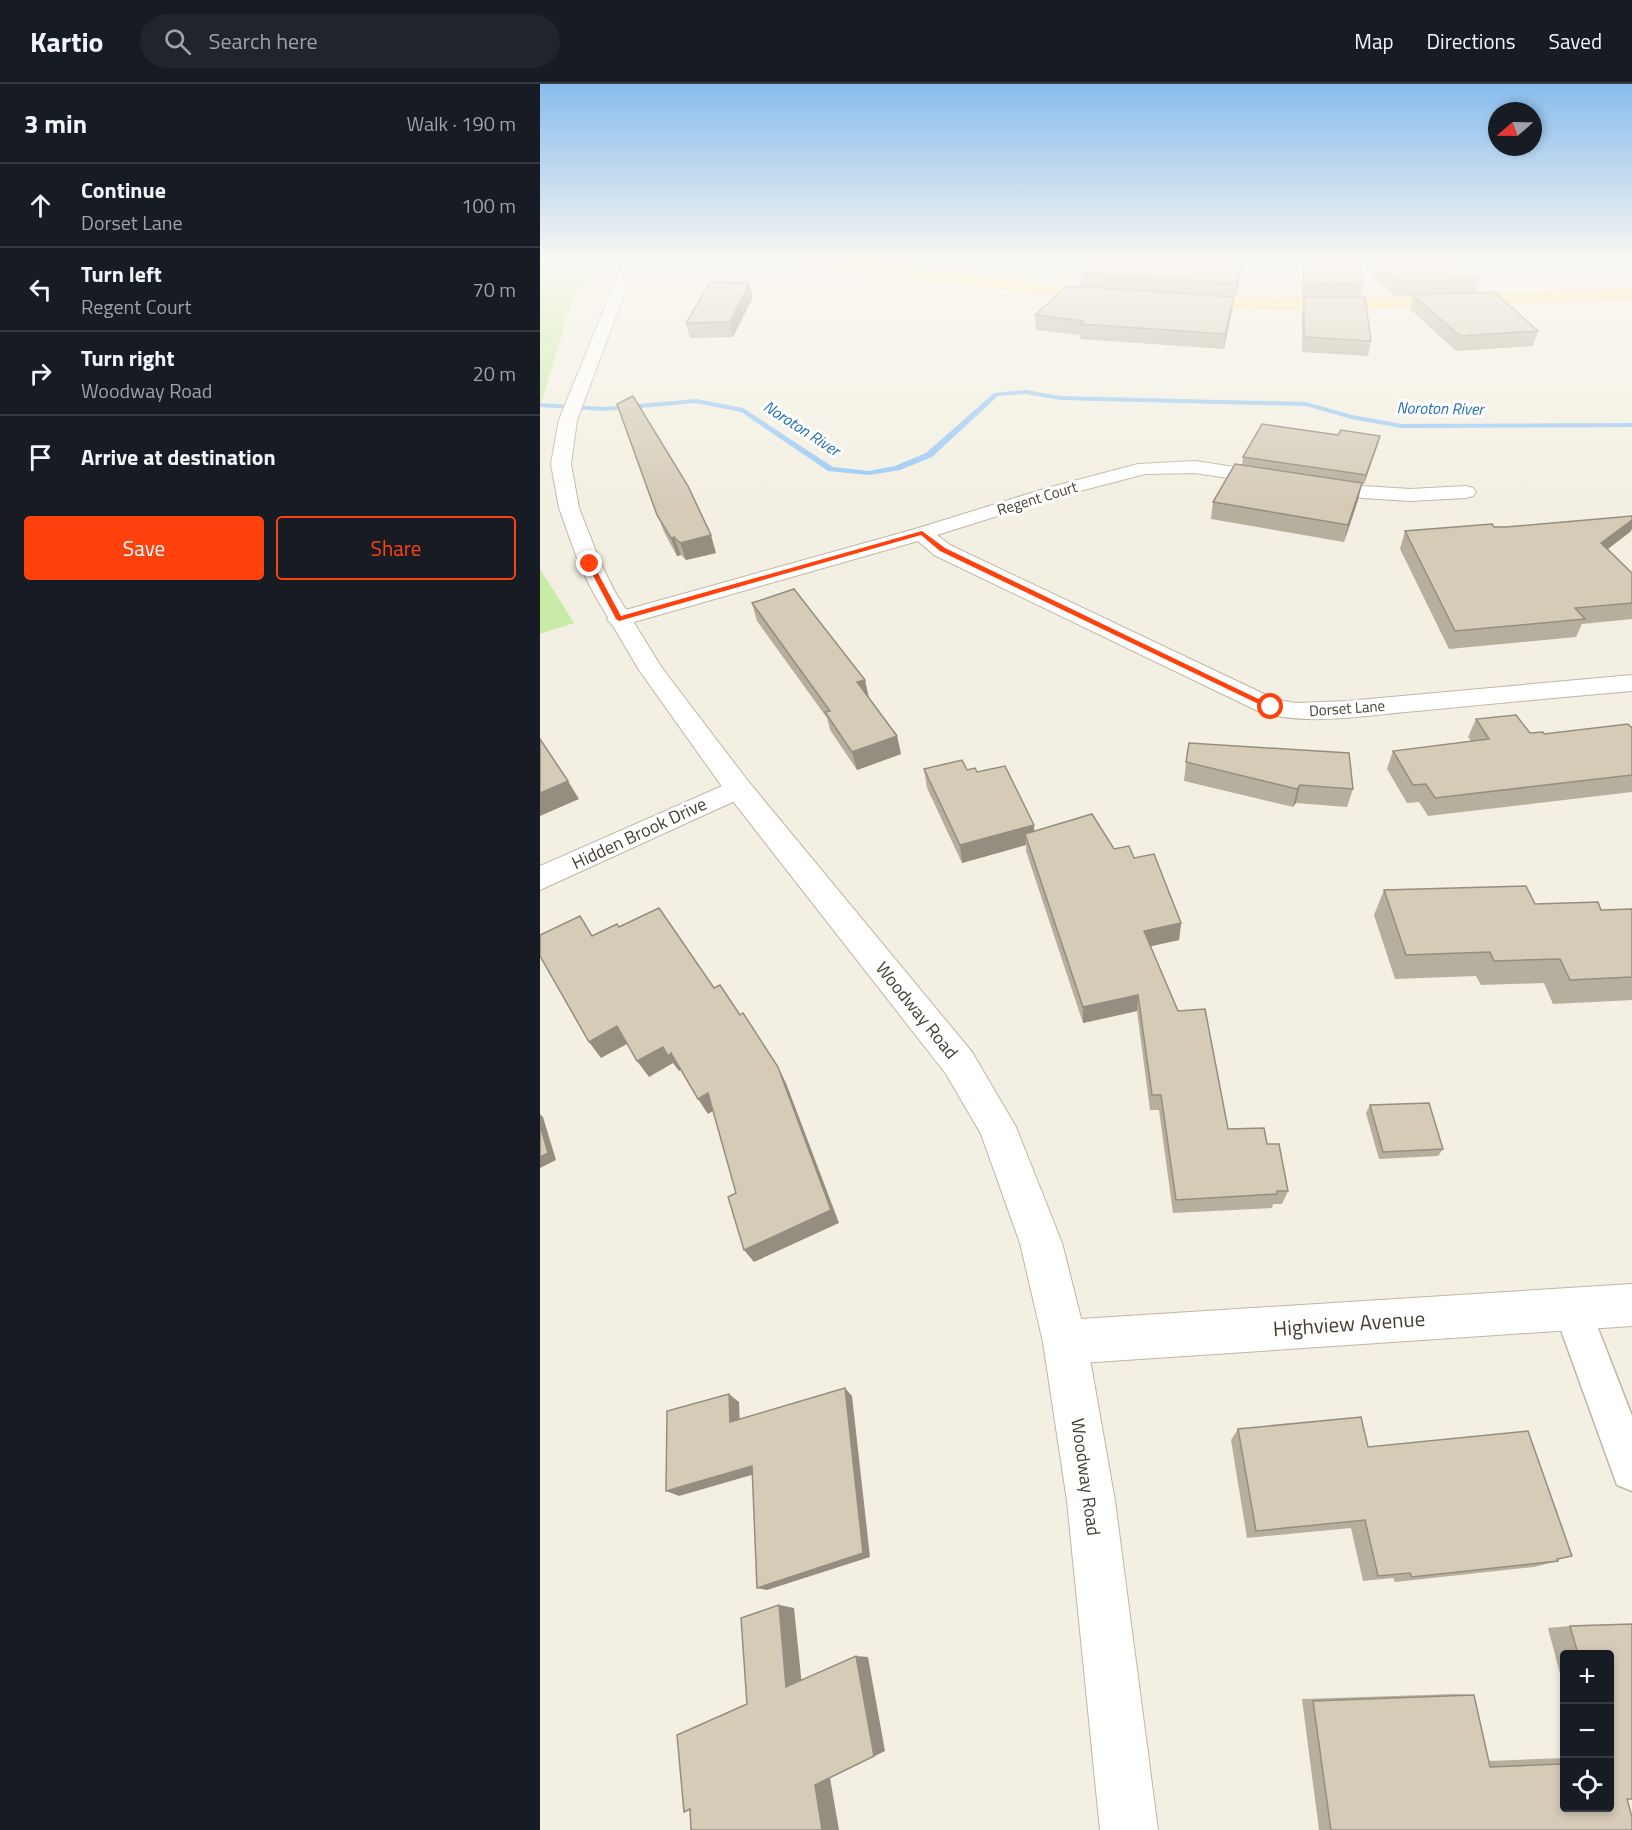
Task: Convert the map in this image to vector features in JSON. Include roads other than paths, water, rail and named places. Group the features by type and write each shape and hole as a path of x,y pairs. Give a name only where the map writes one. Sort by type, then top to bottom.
{"street":[{"name":"Woodway Road","path":"601,341 573,405 564,439 561,464 569,508 590,564 619,619 663,688 738,788 959,1063 978,1092 1005,1146 1041,1242 1065,1342 1091,1501 1129,1830"},
{"name":"Regent Court","path":"619,619 922,533 1109,476 1145,468 1195,467 1363,492 1410,495 1466,492"},
{"name":"Dorset Lane","path":"922,533 942,550 1271,707 1297,711 1347,709 1632,682"},
{"name":"Hidden Brook Drive","path":"540,879 738,788"},
{"name":"Highview Avenue","path":"1065,1342 1632,1305"}],"lane":[{"path":"1572,1308 1632,1470"}],"waterway":[{"name":"Noroton River","path":"540,405 605,409 696,401 743,410 831,469 869,473 897,468 929,455 996,394 1026,392 1060,398 1306,404 1351,417 1402,426 1632,425"}]}
